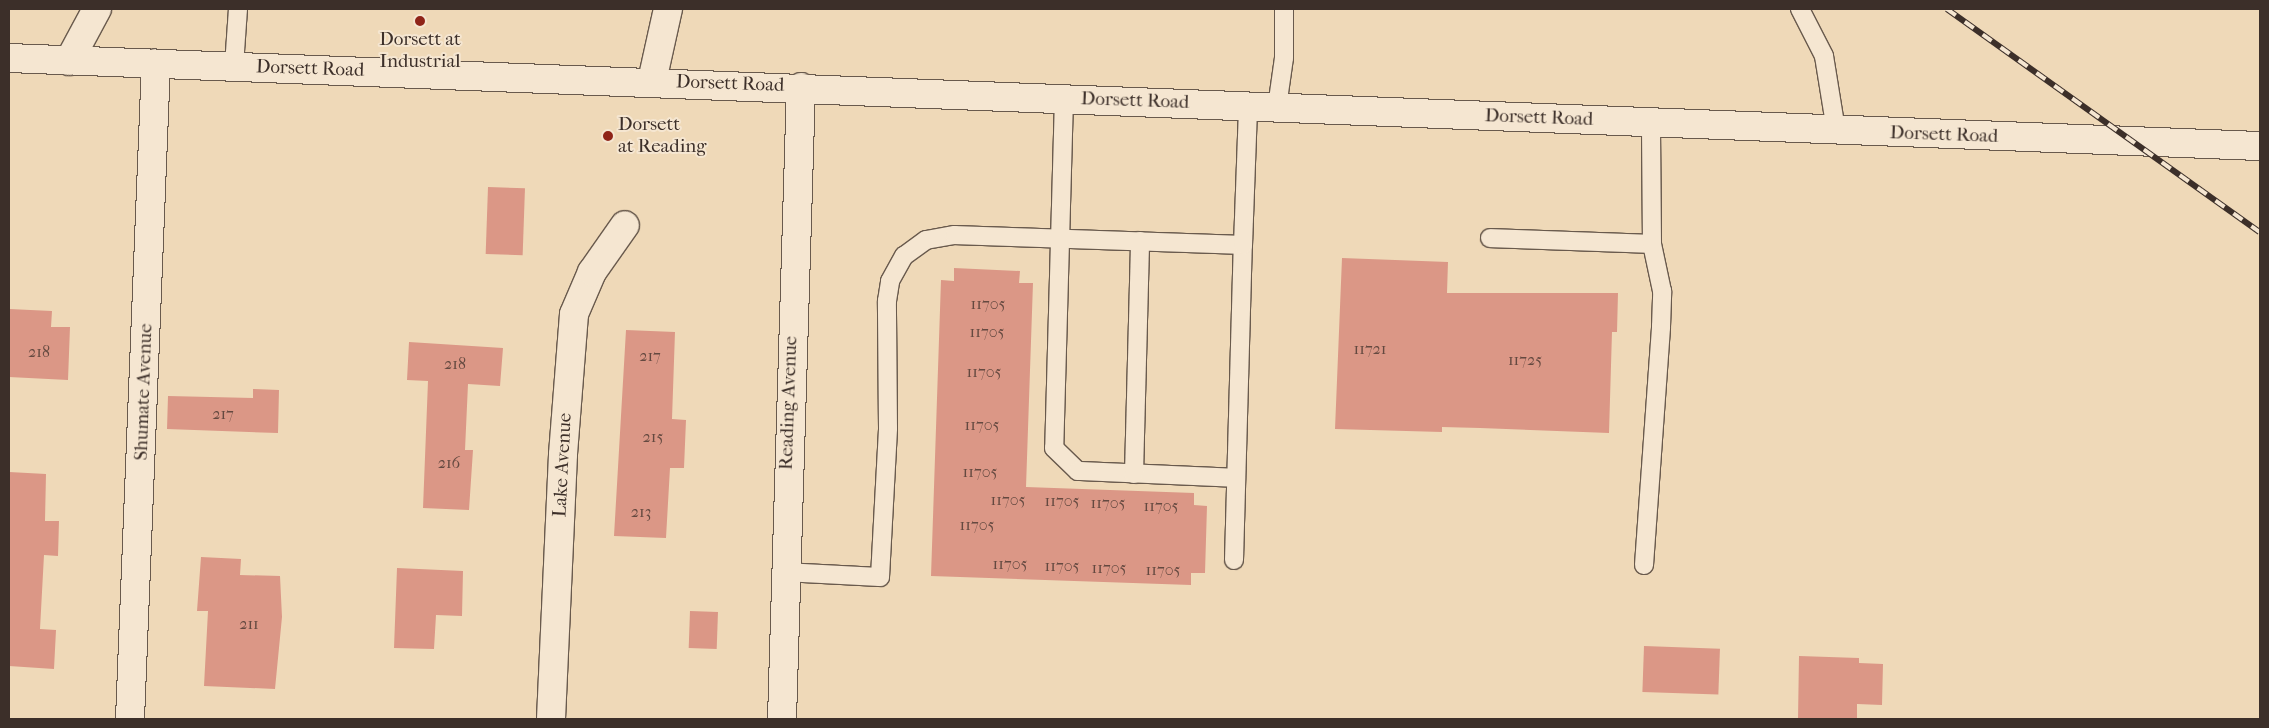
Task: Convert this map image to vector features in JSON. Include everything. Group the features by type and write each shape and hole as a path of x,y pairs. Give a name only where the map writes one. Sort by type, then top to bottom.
{"main road":[{"path":"69,61 97,9"},
{"path":"652,81 668,9"},
{"name":"Dorsett Road","path":"9,58 652,81 2260,146"},
{"name":"Shumate Avenue","path":"130,719 156,64"},
{"name":"Reading Avenue","path":"782,719 783,572 801,87"},
{"name":"Lake Avenue","path":"551,719 563,454 574,314 592,272 626,225"}],"lane":[{"path":"234,66 238,9"},
{"path":"1277,107 1284,58 1284,9"},
{"path":"1800,9 1824,56 1836,130"},
{"path":"1064,98 1058,238 1054,448 1078,471 1236,478"},
{"path":"1234,560 1248,106"},
{"path":"1644,565 1662,327 1662,291 1652,244 1651,122"},
{"path":"783,572 880,576 888,428 887,301 890,281 904,256 926,240 955,235 1243,245"},
{"path":"1490,238 1652,244"},
{"path":"1134,474 1140,241"}],"building":[{"path":"488,187 525,188 523,255 486,254"},
{"path":"1342,258 1448,262 1447,293 1618,293 1617,332 1612,332 1609,433 1442,427 1442,432 1335,429"},
{"path":"954,268 1020,271 1019,283 1033,283 1026,487 1194,493 1194,505 1207,506 1205,573 1191,573 1191,585 931,576 941,280 954,281"},
{"path":"9,309 52,311 51,327 70,327 68,380 9,377"},
{"path":"626,330 675,332 672,419 686,420 684,468 670,468 666,538 614,536"},
{"path":"409,342 503,348 500,386 468,384 465,450 473,450 469,510 423,508 428,381 407,380"},
{"path":"253,389 279,390 278,433 167,429 168,396 253,398"},
{"path":"9,472 46,474 45,521 59,521 58,556 44,555 40,629 56,630 54,669 9,666"},
{"path":"201,557 241,559 240,575 280,576 282,617 275,689 204,686 208,611 197,611"},
{"path":"397,568 463,571 462,616 436,615 434,649 394,648"},
{"path":"690,611 718,612 717,649 689,648"},
{"path":"1644,646 1720,649 1718,695 1642,692"},
{"path":"1799,656 1859,658 1859,663 1883,664 1882,705 1857,704 1857,719 1798,719"}],"railway":[{"path":"1947,9 2260,232"}],"place":[{"name":"Dorsett at Industrial","path":"420,21"},
{"name":"Dorsett at Reading","path":"608,136"}]}
